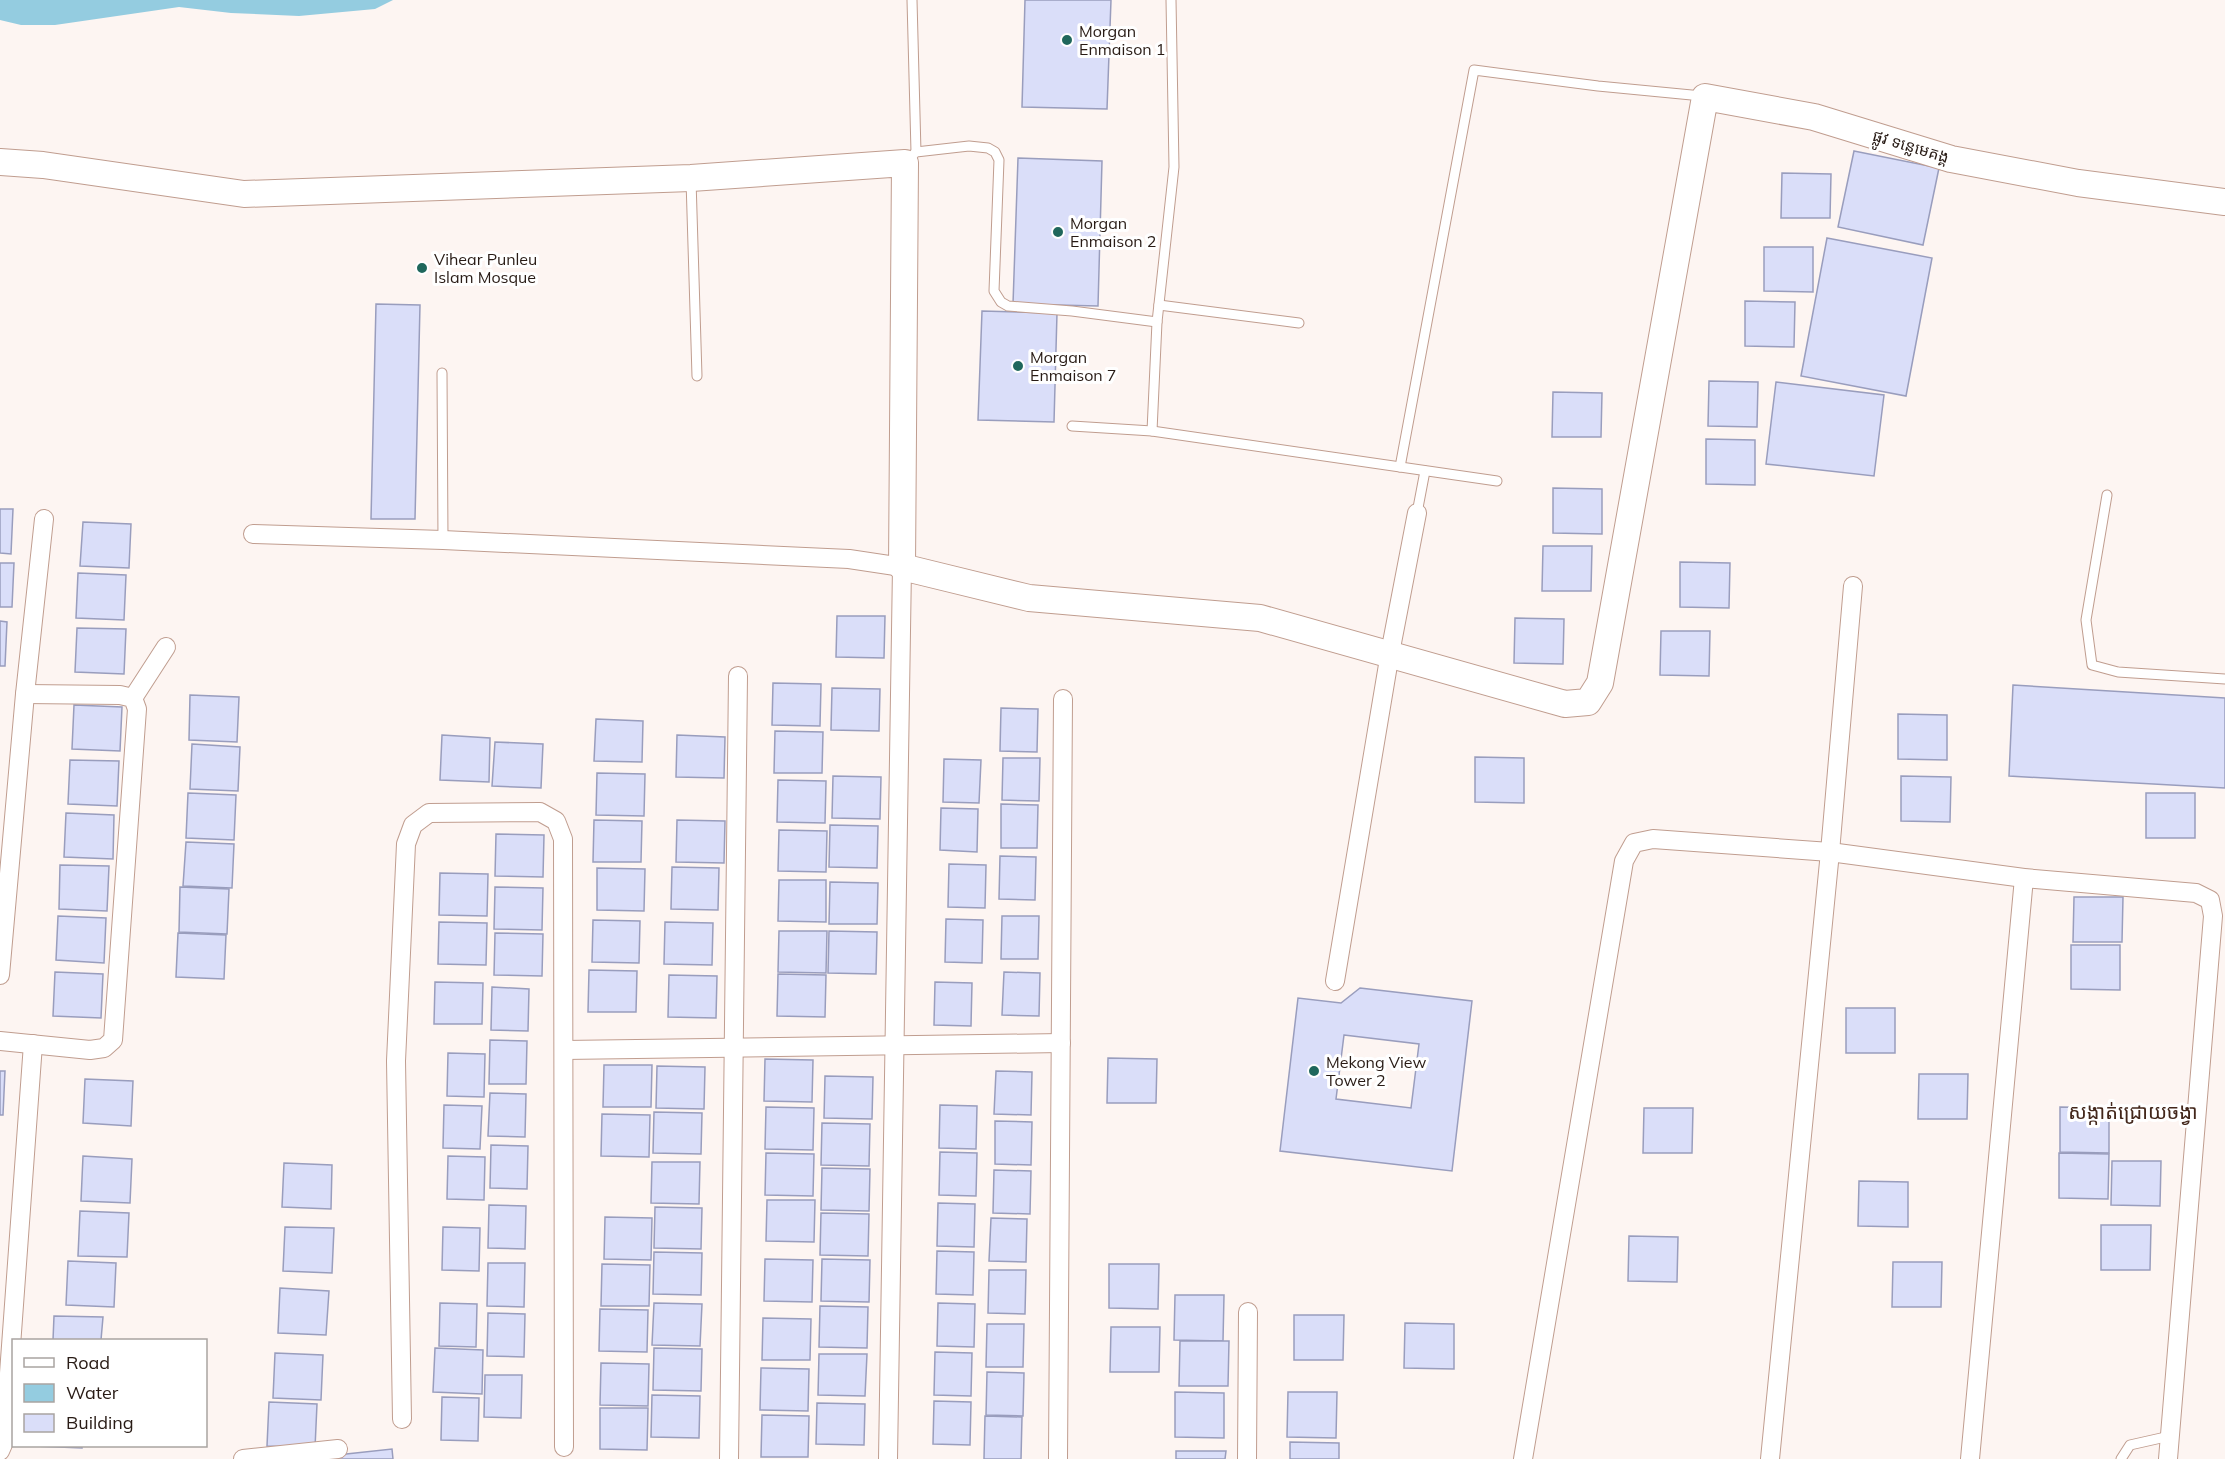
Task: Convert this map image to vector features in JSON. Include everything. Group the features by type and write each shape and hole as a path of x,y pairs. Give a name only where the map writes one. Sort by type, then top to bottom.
{"street":[{"path":"253,534 443,540 849,559 902,567 1029,598 1260,618 1565,704 1588,702 1600,683 1705,97"},
{"name":"ផ្លូវ ទន្លេមេគង្គ","path":"1705,97 1814,117 1951,159 2078,183 2225,202"},
{"path":"0,162 43,165 244,194 691,178 911,158 888,1459"},
{"path":"1335,981 1390,653 1417,513"},
{"path":"0,975 25,694 44,519"},
{"path":"1770,1459 1830,852 1853,586"},
{"path":"133,698 166,647"},
{"path":"729,1459 738,676"},
{"path":"25,694 120,695 133,698"},
{"path":"0,1041 90,1050 104,1048 113,1040 137,709 133,698"},
{"path":"1058,1459 1064,699"},
{"path":"402,1419 396,1050 406,844 413,825 429,813 540,812 556,821 563,839 564,1447"},
{"path":"1523,1459 1624,861 1634,843 1653,839 1830,852 2024,878 2196,893 2210,900 2213,916 2168,1459"},
{"path":"1970,1459 2024,878"},
{"path":"564,1050 1061,1043"},
{"path":"0,1451 4,1442 33,1044"},
{"path":"1247,1459 1248,1312"},
{"path":"243,1459 338,1449"}],"lane":[{"path":"912,0 911,158 969,146 988,148 995,152 999,160 994,291 1001,302 1008,306 1072,311 1157,322"},
{"path":"1152,431 1157,322 1174,167 1171,0"},
{"name":"ផ្លូវ ទន្លេមេគង្គ","path":"1400,467 1474,70 1705,97"},
{"path":"691,178 697,375"},
{"path":"1160,305 1299,323"},
{"path":"442,373 443,540"},
{"path":"1072,426 1152,431 1497,481"},
{"path":"1417,513 1425,471"},
{"path":"2107,495 2086,620 2092,665 2118,672 2225,679"},
{"path":"2121,1459 2130,1445 2170,1436"}],"water":[{"path":"0,0 393,0 375,9 299,16 231,13 179,7 55,25 21,25 0,20"}],"building":[{"name":"Morgan Enmaison 1","path":"1025,0 1111,0 1107,109 1022,107"},
{"path":"1854,151 1939,168 1923,245 1838,227"},
{"name":"Morgan Enmaison 2","path":"1018,158 1102,161 1098,306 1013,304"},
{"path":"1782,173 1831,174 1830,218 1781,218"},
{"path":"1827,238 1932,258 1906,396 1801,376"},
{"path":"1764,247 1813,247 1813,292 1764,291"},
{"path":"1745,301 1795,302 1794,347 1745,346"},
{"path":"376,304 420,305 415,519 371,519"},
{"name":"Morgan Enmaison 7","path":"982,311 1057,313 1054,422 978,420"},
{"path":"1709,381 1758,382 1757,427 1708,426"},
{"path":"1776,382 1884,395 1874,476 1766,464"},
{"path":"1553,392 1602,393 1601,437 1552,437"},
{"path":"1706,439 1755,440 1755,485 1706,484"},
{"path":"1553,488 1602,489 1602,534 1553,533"},
{"path":"0,509 13,509 11,554 0,553"},
{"path":"83,522 131,524 129,568 80,566"},
{"path":"1543,546 1592,546 1591,591 1542,591"},
{"path":"1680,562 1730,563 1729,608 1680,607"},
{"path":"0,563 14,563 12,607 0,607"},
{"path":"78,573 126,575 124,620 76,618"},
{"path":"837,616 885,616 884,658 836,657"},
{"path":"1515,618 1564,619 1563,664 1514,663"},
{"path":"0,621 7,622 5,666 0,666"},
{"path":"77,628 126,629 124,674 75,672"},
{"path":"1661,631 1710,631 1709,676 1660,675"},
{"path":"773,683 821,684 820,726 772,725"},
{"path":"2013,685 2225,698 2225,788 2009,776"},
{"path":"832,688 880,689 879,731 831,730"},
{"path":"190,695 239,697 237,742 189,740"},
{"path":"74,705 122,707 120,751 72,749"},
{"path":"1001,708 1038,709 1037,752 1000,751"},
{"path":"1898,714 1947,715 1947,760 1898,759"},
{"path":"596,719 643,721 642,762 594,761"},
{"path":"775,731 823,732 822,773 774,773"},
{"path":"442,735 490,738 489,782 440,780"},
{"path":"677,735 725,737 724,778 676,777"},
{"path":"495,742 543,744 541,788 492,786"},
{"path":"192,744 240,747 238,791 190,789"},
{"path":"1475,757 1524,758 1524,803 1475,802"},
{"path":"1003,758 1040,758 1039,801 1002,800"},
{"path":"944,759 981,760 979,803 943,802"},
{"path":"70,760 119,761 117,806 68,804"},
{"path":"597,773 645,774 644,816 596,815"},
{"path":"833,776 881,777 880,819 832,818"},
{"path":"1901,776 1951,777 1950,822 1901,821"},
{"path":"778,780 826,781 825,823 777,822"},
{"path":"188,793 236,795 234,840 186,838"},
{"path":"2146,793 2195,793 2195,838 2146,838"},
{"path":"1001,804 1038,805 1037,848 1001,848"},
{"path":"941,808 978,809 977,852 940,850"},
{"path":"66,813 114,815 113,859 64,857"},
{"path":"594,820 642,821 641,862 593,862"},
{"path":"677,820 725,821 724,863 676,862"},
{"path":"830,825 878,826 877,868 829,867"},
{"path":"779,830 827,831 826,872 778,871"},
{"path":"496,834 544,835 543,877 495,876"},
{"path":"186,842 234,844 232,888 183,886"},
{"path":"1000,856 1036,857 1035,900 999,899"},
{"path":"949,864 986,865 985,908 948,907"},
{"path":"60,865 109,866 107,911 59,909"},
{"path":"672,867 719,868 718,910 671,909"},
{"path":"597,868 645,869 644,911 597,910"},
{"path":"440,873 488,874 487,916 439,915"},
{"path":"779,880 826,880 826,922 778,921"},
{"path":"830,882 878,883 877,924 829,924"},
{"path":"180,887 229,889 227,934 179,932"},
{"path":"495,887 543,888 542,930 494,929"},
{"path":"2074,897 2123,897 2122,942 2073,942"},
{"path":"58,916 106,918 104,963 56,960"},
{"path":"1002,916 1039,916 1038,959 1001,959"},
{"path":"946,919 983,920 982,963 945,962"},
{"path":"593,920 640,921 639,963 592,962"},
{"path":"439,922 487,923 486,965 438,964"},
{"path":"665,922 713,923 712,965 664,964"},
{"path":"779,931 827,931 826,973 778,972"},
{"path":"829,931 877,932 876,974 828,973"},
{"path":"178,933 226,935 224,979 176,977"},
{"path":"495,933 543,934 542,976 494,975"},
{"path":"2071,945 2120,945 2120,990 2071,989"},
{"path":"589,970 637,971 636,1012 588,1012"},
{"path":"55,972 103,974 101,1018 53,1016"},
{"path":"1004,972 1040,973 1039,1016 1002,1015"},
{"path":"778,974 826,975 825,1017 777,1016"},
{"path":"669,975 717,976 716,1018 668,1017"},
{"path":"435,982 483,983 482,1024 434,1024"},
{"path":"935,982 972,983 971,1026 934,1025"},
{"path":"492,987 529,989 528,1031 491,1030"},
{"name":"Mekong View Tower 2","path":"1360,988 1472,1001 1452,1171 1280,1151 1298,998 1341,1003","holes":["1344,1035 1419,1044 1411,1108 1336,1099"]},
{"path":"1846,1008 1895,1008 1895,1053 1846,1053"},
{"path":"490,1040 527,1041 526,1084 489,1084"},
{"path":"448,1053 485,1054 484,1097 447,1096"},
{"path":"1108,1058 1157,1059 1156,1103 1107,1103"},
{"path":"765,1059 813,1060 812,1102 764,1101"},
{"path":"604,1065 652,1065 651,1107 603,1107"},
{"path":"657,1066 705,1067 704,1109 656,1108"},
{"path":"0,1071 5,1071 3,1115 0,1115"},
{"path":"996,1071 1032,1072 1031,1115 994,1114"},
{"path":"1919,1074 1968,1074 1967,1119 1918,1119"},
{"path":"825,1076 873,1077 872,1119 824,1118"},
{"path":"85,1079 133,1081 131,1126 83,1123"},
{"path":"490,1093 526,1094 525,1137 488,1136"},
{"path":"444,1105 482,1106 480,1149 443,1148"},
{"path":"940,1105 977,1106 976,1149 939,1148"},
{"path":"766,1107 814,1108 813,1150 765,1149"},
{"path":"2060,1107 2109,1108 2109,1153 2060,1152"},
{"path":"1644,1108 1693,1108 1692,1153 1643,1153"},
{"path":"654,1112 702,1113 701,1154 653,1153"},
{"path":"602,1114 650,1115 649,1157 601,1156"},
{"path":"995,1121 1032,1122 1031,1165 995,1164"},
{"path":"822,1123 870,1124 869,1166 821,1165"},
{"path":"491,1145 528,1146 527,1189 490,1188"},
{"path":"940,1152 977,1153 976,1196 939,1195"},
{"path":"766,1153 814,1154 813,1196 765,1195"},
{"path":"2059,1153 2109,1154 2108,1199 2059,1198"},
{"path":"83,1156 132,1159 130,1203 81,1201"},
{"path":"448,1156 485,1157 484,1200 447,1199"},
{"path":"2112,1161 2161,1161 2160,1206 2111,1205"},
{"path":"652,1162 700,1162 699,1204 651,1203"},
{"path":"284,1163 332,1165 331,1209 282,1207"},
{"path":"822,1168 870,1169 869,1211 821,1210"},
{"path":"994,1170 1031,1171 1030,1214 993,1213"},
{"path":"1859,1181 1908,1182 1908,1227 1858,1226"},
{"path":"767,1200 815,1200 814,1242 766,1241"},
{"path":"938,1203 975,1204 974,1247 937,1246"},
{"path":"489,1205 526,1206 525,1249 488,1248"},
{"path":"655,1207 702,1208 701,1249 654,1248"},
{"path":"80,1211 129,1213 127,1257 78,1256"},
{"path":"821,1213 869,1214 868,1256 820,1255"},
{"path":"605,1217 652,1218 651,1260 604,1259"},
{"path":"991,1218 1027,1219 1026,1262 989,1261"},
{"path":"2101,1225 2151,1225 2150,1270 2101,1270"},
{"path":"285,1227 334,1228 332,1273 283,1271"},
{"path":"443,1227 480,1228 479,1271 442,1270"},
{"path":"1629,1236 1678,1237 1677,1282 1628,1281"},
{"path":"937,1251 974,1252 973,1295 936,1294"},
{"path":"654,1252 702,1253 701,1295 653,1294"},
{"path":"765,1259 813,1260 812,1302 764,1301"},
{"path":"822,1259 870,1260 869,1302 821,1301"},
{"path":"68,1261 116,1263 114,1307 66,1305"},
{"path":"1893,1262 1942,1262 1941,1307 1892,1307"},
{"path":"488,1263 525,1263 524,1307 487,1306"},
{"path":"602,1264 650,1265 649,1306 601,1306"},
{"path":"1109,1264 1159,1264 1158,1309 1109,1308"},
{"path":"989,1270 1026,1270 1025,1314 988,1313"},
{"path":"280,1288 329,1291 326,1335 278,1333"},
{"path":"1175,1295 1224,1295 1223,1341 1174,1340"},
{"path":"440,1303 477,1304 476,1347 439,1346"},
{"path":"654,1303 702,1304 700,1346 652,1345"},
{"path":"938,1303 975,1304 974,1347 937,1346"},
{"path":"820,1306 868,1307 867,1348 819,1347"},
{"path":"600,1309 648,1310 647,1352 599,1351"},
{"path":"488,1313 525,1314 524,1357 487,1356"},
{"path":"1294,1315 1344,1315 1343,1360 1294,1360"},
{"path":"54,1316 103,1317 101,1339 53,1339"},
{"path":"763,1318 811,1319 810,1360 762,1360"},
{"path":"1405,1323 1454,1324 1454,1369 1404,1368"},
{"path":"987,1324 1024,1324 1023,1367 986,1367"},
{"path":"1111,1327 1160,1327 1159,1372 1110,1372"},
{"path":"1180,1341 1229,1341 1228,1386 1179,1386"},
{"path":"435,1348 483,1350 482,1394 433,1392"},
{"path":"654,1348 702,1349 701,1391 653,1390"},
{"path":"935,1352 972,1353 971,1396 934,1395"},
{"path":"275,1353 323,1355 321,1400 273,1398"},
{"path":"819,1354 867,1354 865,1396 818,1395"},
{"path":"601,1363 649,1364 648,1406 600,1405"},
{"path":"761,1368 809,1369 808,1411 760,1410"},
{"path":"987,1372 1024,1373 1023,1416 986,1415"},
{"path":"485,1375 522,1375 521,1418 484,1417"},
{"path":"1175,1392 1224,1393 1224,1438 1175,1437"},
{"path":"1288,1392 1337,1392 1336,1438 1287,1437"},
{"path":"652,1395 700,1396 699,1438 651,1437"},
{"path":"442,1397 479,1398 478,1441 441,1440"},
{"path":"934,1401 971,1402 970,1445 933,1444"},
{"path":"269,1402 317,1404 315,1448 267,1446"},
{"path":"817,1403 865,1404 864,1445 816,1444"},
{"path":"600,1408 648,1408 647,1450 600,1449"},
{"path":"762,1415 809,1416 808,1457 761,1457"},
{"path":"985,1416 1022,1417 1021,1459 984,1459"},
{"path":"1290,1442 1339,1443 1339,1459 1290,1459"},
{"path":"392,1449 393,1459 328,1459 328,1456"},
{"path":"1176,1451 1226,1451 1225,1459 1176,1459"}],"place":[{"name":"Morgan Enmaison 1","path":"1067,40"},
{"name":"Morgan Enmaison 2","path":"1058,232"},
{"name":"Vihear Punleu Islam Mosque","path":"422,268"},
{"name":"Morgan Enmaison 7","path":"1018,366"},
{"name":"Mekong View Tower 2","path":"1314,1071"}],"district":[{"name":"សង្កាត់ជ្រោយចង្វា","path":"2133,1112"}]}
